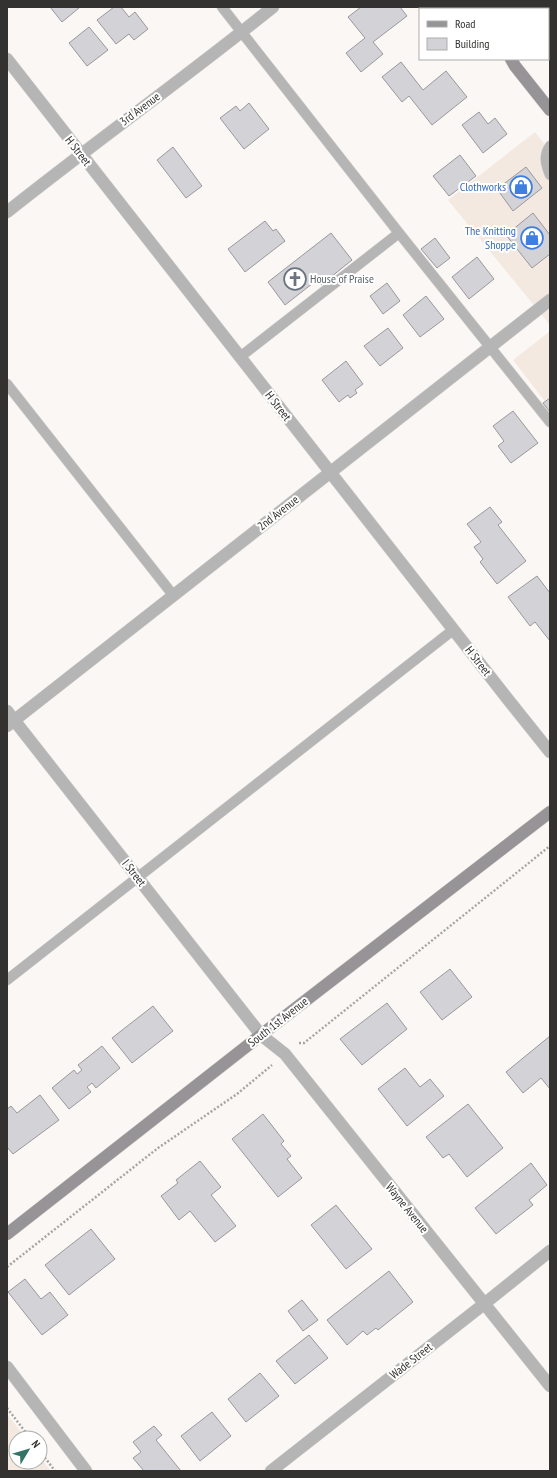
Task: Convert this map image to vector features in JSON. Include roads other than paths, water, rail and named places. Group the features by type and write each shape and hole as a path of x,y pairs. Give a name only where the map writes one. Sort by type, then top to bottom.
{"main road":[{"path":"512,60 550,110"},
{"name":"South 1st Avenue","path":"7,1234 261,1035 550,812"}],"street":[{"name":"3rd Avenue","path":"7,212 273,7"},
{"name":"H Street","path":"7,59 550,752"},
{"name":"2nd Avenue","path":"9,719 173,595 550,300"},
{"name":"I Street","path":"9,719 261,1035"},
{"name":"Wayne Avenue","path":"261,1035 285,1054 550,1386"},
{"name":"Wade Street","path":"271,1471 484,1304 550,1250"},
{"path":"7,1367 86,1471"}],"lane":[{"path":"222,7 399,233 550,422"},
{"path":"550,146 547,151 545,163 550,175"},
{"path":"240,357 399,233"},
{"path":"7,384 173,595"},
{"path":"7,980 453,630"}],"place":[{"name":"Clothworks","path":"521,187"},
{"name":"The Knitting Shoppe","path":"532,238"},
{"name":"House of Praise","path":"295,279"}]}
